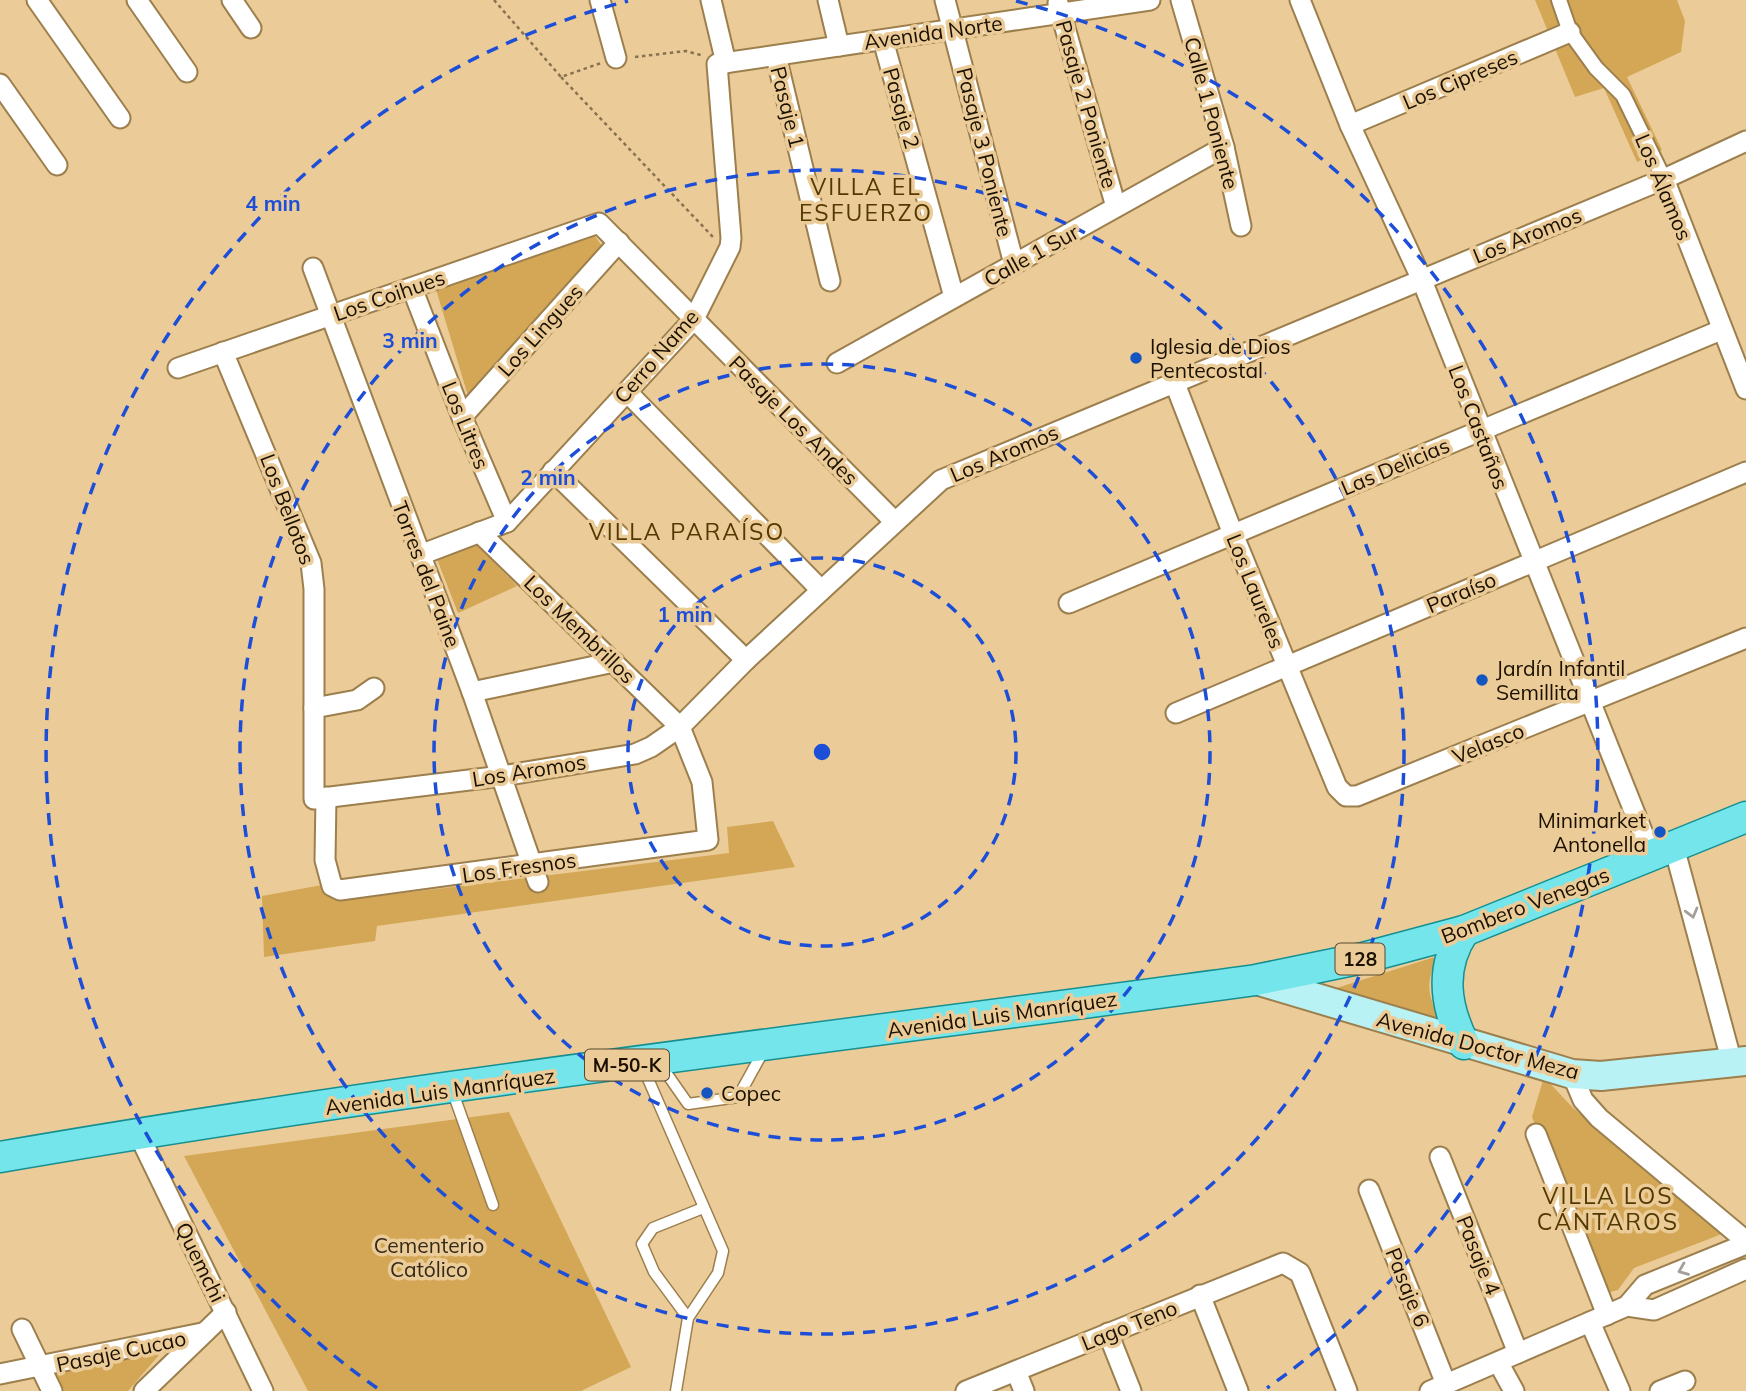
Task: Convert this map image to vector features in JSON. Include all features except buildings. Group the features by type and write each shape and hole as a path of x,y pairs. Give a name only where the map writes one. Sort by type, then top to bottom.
{"main road":[{"name":"Bombero Venegas","path":"1256,980 1363,958 1464,931 1746,817"},
{"path":"1464,931 1453,950 1446,981 1449,1004 1464,1044"},
{"name":"Avenida Doctor Meza","path":"1256,980 1572,1074 1601,1076 1739,1062"},
{"name":"Avenida Luis Manríquez","path":"0,1157 138,1133 1256,980"}],"street":[{"path":"37,0 120,118"},
{"path":"137,0 187,72"},
{"path":"232,0 251,28"},
{"path":"600,0 616,58"},
{"name":"Cerro Name","path":"420,555 507,522 694,319 730,247 732,224 721,64 711,0"},
{"path":"828,0 839,46"},
{"name":"Pasaje 3 Poniente","path":"945,0 1014,264"},
{"name":"Avenida Norte","path":"721,64 953,29 1059,7 1150,0"},
{"name":"Calle 1 Poniente","path":"1181,0 1224,147 1241,226"},
{"name":"Los Castaños","path":"1300,0 1350,125 1421,278 1590,701 1663,852 1739,1062"},
{"name":"Los Álamos","path":"1559,0 1570,32 1596,68 1623,94 1664,179 1746,389"},
{"name":"Pasaje 2 Poniente","path":"1059,7 1116,207"},
{"name":"Los Cipreses","path":"1350,125 1570,32"},
{"name":"Pasaje 2","path":"883,40 954,297"},
{"name":"Pasaje 1","path":"776,56 830,281"},
{"path":"0,84 57,165"},
{"name":"Los Aromos","path":"320,798 502,776 635,754 651,747 680,727 746,660 942,480 1421,278 1664,179 1746,141"},
{"name":"Calle 1 Sur","path":"837,363 1224,147"},
{"name":"Pasaje Los Andes","path":"599,223 895,522"},
{"name":"Los Coihues","path":"178,368 599,223"},
{"name":"Los Lingues","path":"462,417 619,242"},
{"name":"Torres del Paine","path":"313,268 472,692 535,874"},
{"name":"Los Litres","path":"412,288 462,417 507,522"},
{"name":"Las Delicias","path":"1069,603 1721,330"},
{"name":"Los Bellotos","path":"223,352 311,563 314,589 314,708 325,860 332,886"},
{"name":"Los Laureles","path":"1174,381 1286,666 1337,787 1346,796"},
{"path":"627,392 821,590"},
{"path":"553,471 746,660"},
{"name":"Paraíso","path":"1175,713 1746,472"},
{"name":"Los Membrillos","path":"479,532 680,727"},
{"name":"Velasco","path":"1346,796 1357,796 1746,638"},
{"path":"472,692 614,662"},
{"path":"314,708 357,699 374,688"},
{"name":"Los Fresnos","path":"332,886 346,891 535,874 708,840 702,782 680,727"},
{"path":"1436,1389 1627,1306 1645,1285 1746,1243 1599,1118 1583,1100 1572,1074"},
{"name":"Quemchi","path":"138,1133 263,1391"},
{"path":"1536,1134 1599,1319 1620,1391"},
{"name":"Pasaje 4","path":"1440,1157 1518,1353"},
{"name":"Pasaje 6","path":"1369,1190 1436,1389"},
{"name":"Lago Teno","path":"966,1391 1277,1264 1292,1265 1303,1280 1347,1391"},
{"path":"1627,1306 1654,1310 1746,1269"},
{"path":"1200,1295 1238,1391"},
{"path":"144,1391 226,1312"},
{"path":"22,1329 52,1391"},
{"name":"Pasaje Cucao","path":"0,1374 202,1334"},
{"path":"1108,1334 1130,1391"},
{"path":"1498,1362 1514,1391"},
{"path":"1016,1371 1024,1391"},
{"path":"1660,1391 1685,1381"}],"lane":[{"path":"649,1062 688,1104 726,1099 738,1097 765,1046"},
{"path":"649,1062 703,1208 723,1251 718,1273 688,1318 676,1391"},
{"path":"451,1089 492,1205"},
{"path":"688,1318 654,1272 642,1244 653,1228 703,1208"}],"path":[{"path":"561,77 705,232 730,247"}],"green space":[{"path":"1535,0 1677,0 1685,21 1681,52 1627,77 1662,150 1637,162 1604,88 1575,97"},
{"path":"580,234 594,235 602,246 468,396 435,286"},
{"path":"477,544 517,586 458,613 437,559"},
{"path":"773,821 795,867 377,926 375,941 264,957 262,896 322,885 338,901 729,853 727,827"},
{"path":"1438,956 1429,983 1431,998 1442,1024 1330,990"},
{"path":"1544,1077 1573,1108 1727,1232 1634,1268 1618,1290 1603,1294 1532,1117"},
{"name":"Cementerio Católico","path":"509,1112 631,1367 581,1391 308,1391 184,1156"},
{"path":"166,1347 128,1391 63,1391 54,1372"}],"place":[{"name":"Iglesia de Dios Pentecostal","path":"1136,358"},
{"name":"Jardín Infantil Semillita","path":"1482,680"},
{"name":"Minimarket Antonella","path":"1660,832"},
{"name":"Copec","path":"707,1093"}],"district":[{"name":"VILLA EL ESFUERZO","path":"866,199"},
{"name":"VILLA PARAÍSO","path":"687,531"},
{"name":"VILLA LOS CÁNTAROS","path":"1608,1208"}]}
